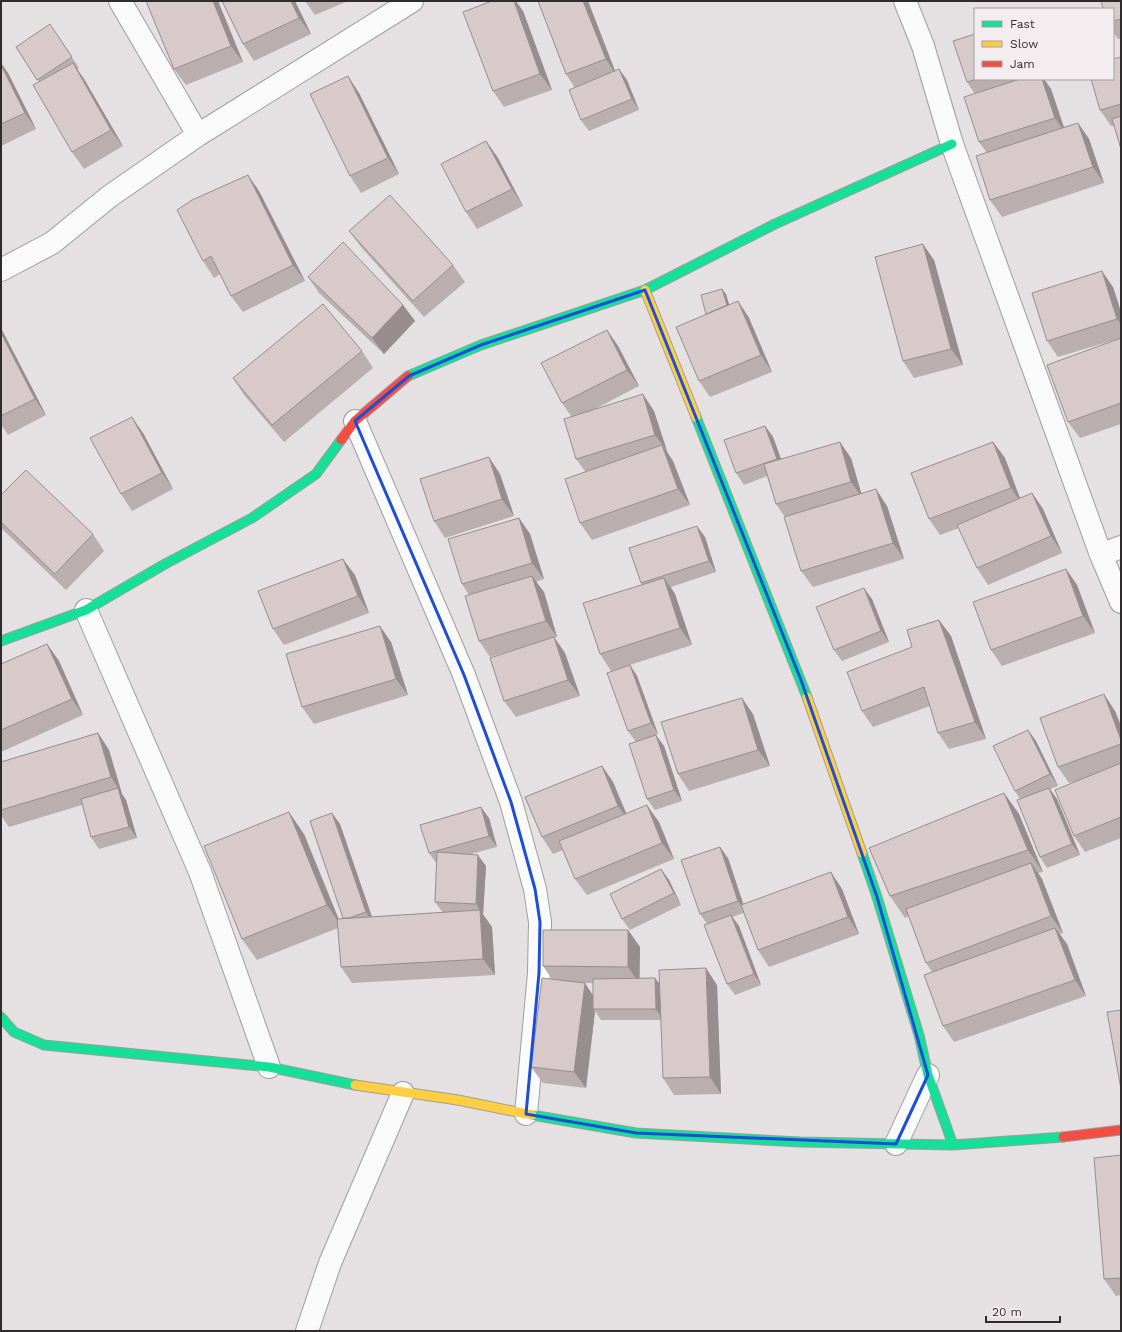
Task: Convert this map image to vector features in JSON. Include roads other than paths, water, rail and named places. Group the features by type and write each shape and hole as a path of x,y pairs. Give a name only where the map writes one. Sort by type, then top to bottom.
{"street":[{"path":"120,1 198,134"},
{"path":"1,270 52,242 110,196 198,134 412,1"},
{"path":"905,1 923,46 952,144 1101,555 1121,602"},
{"path":"1,641 86,610 165,564 252,518 316,474 355,421 409,376 481,345 645,290 775,224 952,144"},
{"path":"645,290 801,680 877,897 919,1035 928,1074 953,1145"},
{"path":"355,421 464,675 511,802 535,889 540,922 539,973 526,1114"},
{"path":"1101,555 1121,547"},
{"path":"86,610 200,872 269,1067"},
{"path":"1,1017 7,1028 21,1037 44,1045 269,1067 344,1083 458,1100 526,1114 636,1133 800,1142 953,1145 1051,1138 1121,1130"},
{"path":"896,1144 928,1074"},
{"path":"307,1331 330,1263 404,1093"}]}
